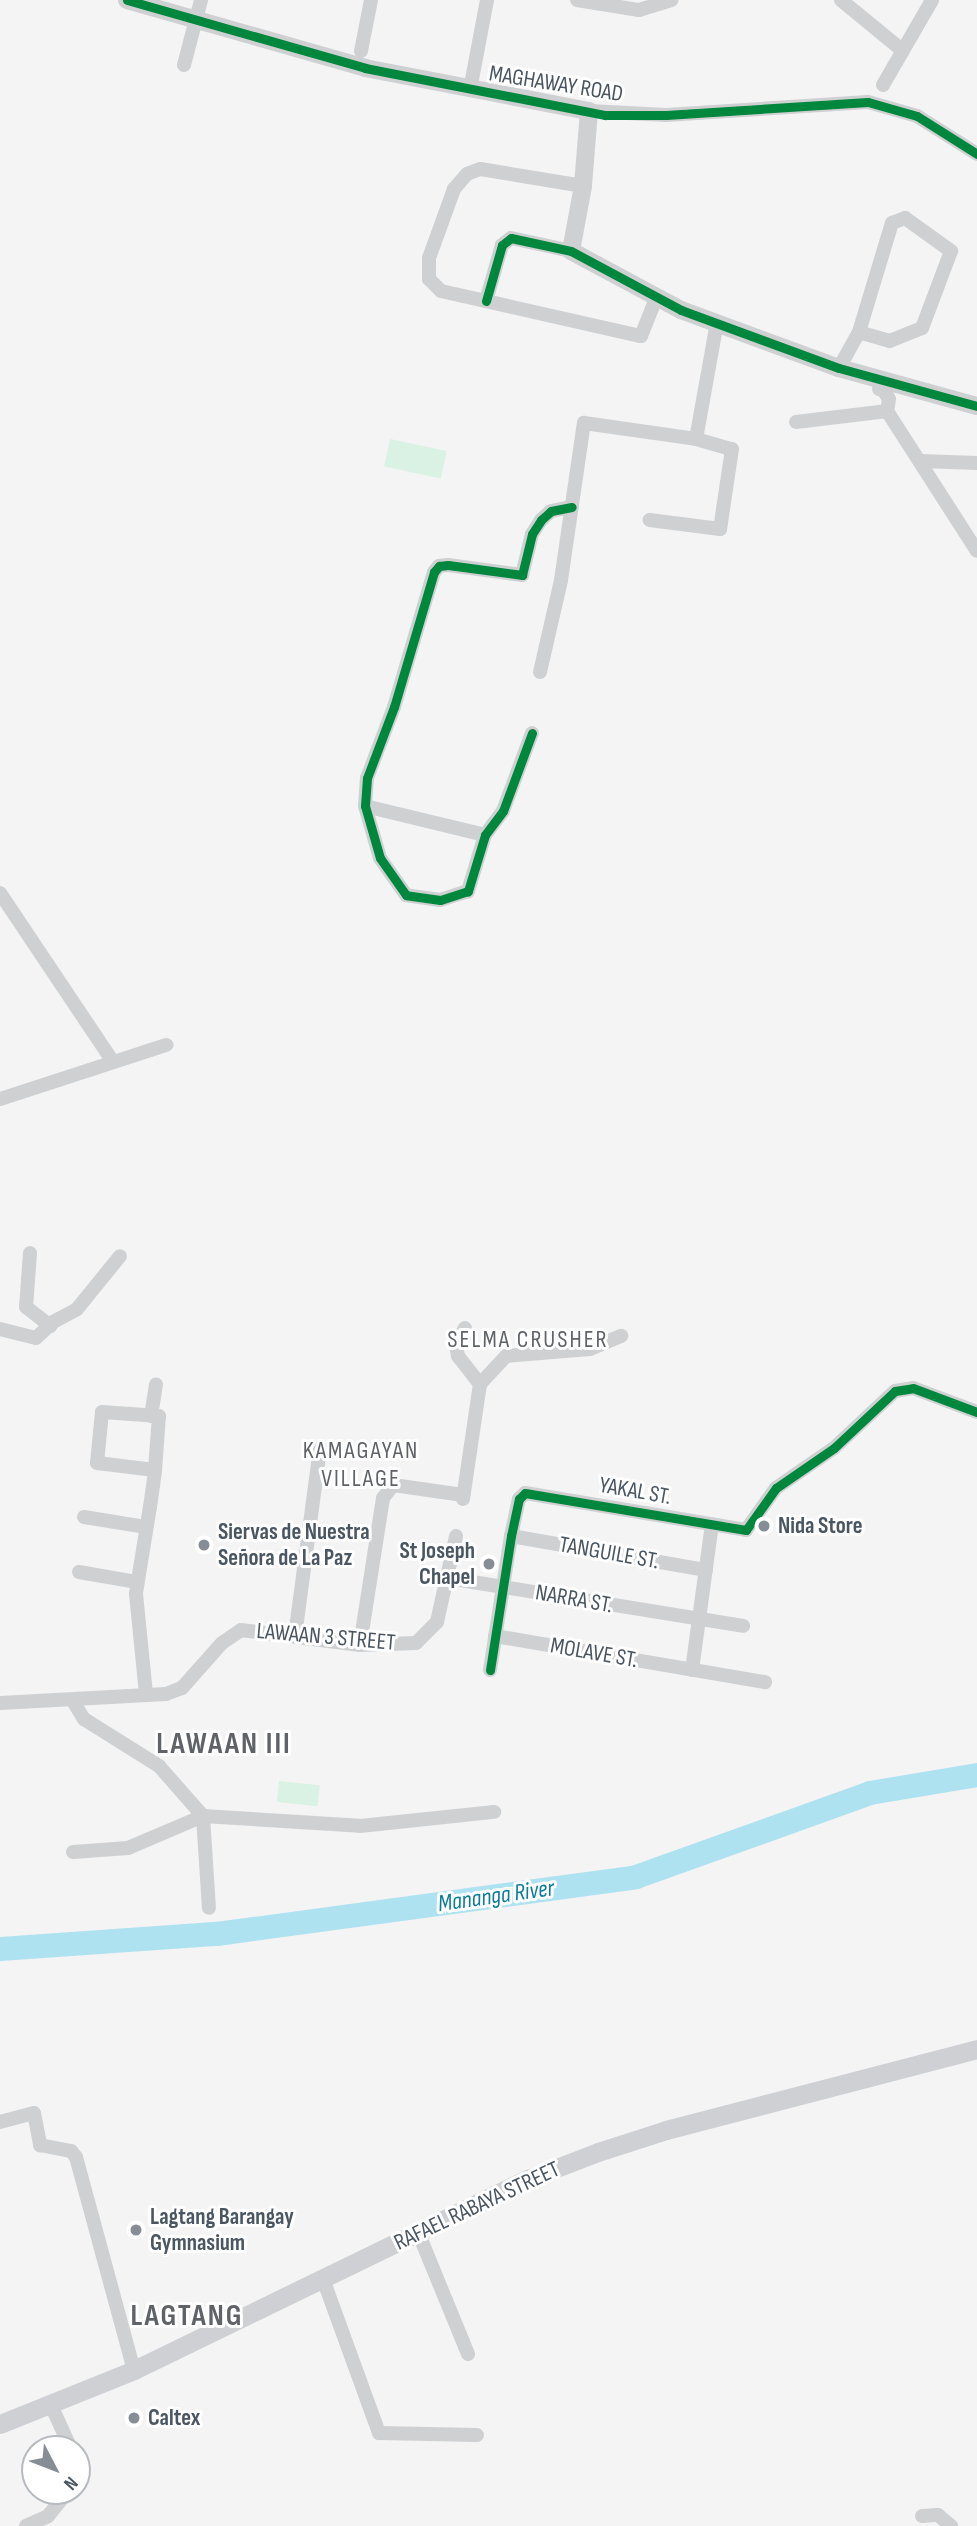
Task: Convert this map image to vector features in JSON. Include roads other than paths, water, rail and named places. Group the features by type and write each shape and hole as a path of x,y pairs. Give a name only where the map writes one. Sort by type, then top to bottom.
{"main road":[{"name":"RAFAEL RABAYA STREET","path":"0,2424 134,2370 528,2179 598,2152 666,2130 977,2049"}],"street":[{"name":"MAGHAWAY ROAD","path":"127,0 366,68 589,111 666,115 868,102 917,116 977,154"},
{"path":"184,65 201,0"},
{"path":"361,51 371,0"},
{"path":"470,90 487,0"},
{"path":"577,0 603,2 639,10 671,0"},
{"path":"841,0 903,51"},
{"path":"883,85 932,0"},
{"name":"MAGHAWAY ROAD","path":"570,251 583,186 589,111"},
{"path":"583,186 480,169 454,189 429,258 429,279 441,291 641,336 657,296"},
{"path":"839,368 859,332 892,223 905,218 951,250 922,328 890,341 859,332"},
{"path":"486,301 502,245 511,239 570,251 657,296 876,384 977,406"},
{"path":"696,439 717,322"},
{"path":"876,384 889,399 886,407"},
{"path":"796,422 886,407"},
{"path":"886,407 977,551"},
{"path":"540,672 572,507 584,423 696,439 732,449 720,528 650,520"},
{"path":"920,461 977,463"},
{"path":"532,733 503,811 485,835 468,891 440,900 406,895 380,858 365,806 371,763 394,708 434,572 448,565 522,575 532,534 541,520 551,511 572,507"},
{"path":"365,806 485,835"},
{"path":"0,893 113,1062"},
{"path":"0,1099 166,1045"},
{"path":"30,1253 26,1307 50,1326"},
{"path":"0,1329 36,1338 78,1309 120,1256"},
{"path":"465,1328 456,1344 458,1356 480,1384"},
{"path":"360,1645 383,1498 393,1485 463,1497 480,1384 506,1356 590,1349 621,1336"},
{"path":"151,1416 156,1384"},
{"name":"YAKAL ST.","path":"511,1536 520,1499 533,1492 746,1530 776,1488 834,1448 895,1391 914,1388 977,1412"},
{"path":"145,1694 137,1582 155,1470 159,1416 102,1412 97,1463 155,1470"},
{"path":"295,1636 320,1448"},
{"path":"84,1517 146,1527"},
{"path":"692,1670 712,1524"},
{"path":"448,1578 456,1536"},
{"path":"490,1670 511,1536"},
{"name":"TANGUILE ST.","path":"511,1536 706,1570"},
{"path":"79,1572 137,1582"},
{"name":"LAWAAN 3 STREET","path":"0,1703 166,1694 182,1688 222,1643 241,1630 360,1645 402,1646 424,1637 437,1622 448,1578"},
{"name":"NARRA ST.","path":"448,1578 743,1626"},
{"name":"MOLAVE ST.","path":"495,1636 765,1682"},
{"path":"73,1700 95,1728 159,1766 203,1816 209,1909"},
{"path":"73,1852 128,1848 203,1816 360,1826 494,1812"},
{"path":"0,2122 34,2113 40,2145 71,2151 76,2157 134,2370"},
{"path":"418,2232 467,2354"},
{"path":"323,2279 379,2432 477,2435"},
{"path":"51,2405 65,2435"},
{"path":"26,2526 48,2516 57,2505"},
{"path":"922,2516 938,2515 951,2526"}],"waterway":[{"name":"Mananga River","path":"0,1949 217,1934 636,1877 870,1793 977,1775"}],"place":[{"name":"Nida Store","path":"764,1526"},
{"name":"Siervas de Nuestra Señora de La Paz","path":"204,1545"},
{"name":"St Joseph Chapel","path":"489,1564"},
{"name":"Lagtang Barangay Gymnasium","path":"136,2230"},
{"name":"Caltex","path":"134,2418"}],"district":[{"name":"SELMA CRUSHER","path":"528,1340"},
{"name":"KAMAGAYAN VILLAGE","path":"361,1465"},
{"name":"LAWAAN III","path":"224,1744"},
{"name":"LAGTANG","path":"187,2316"}]}
